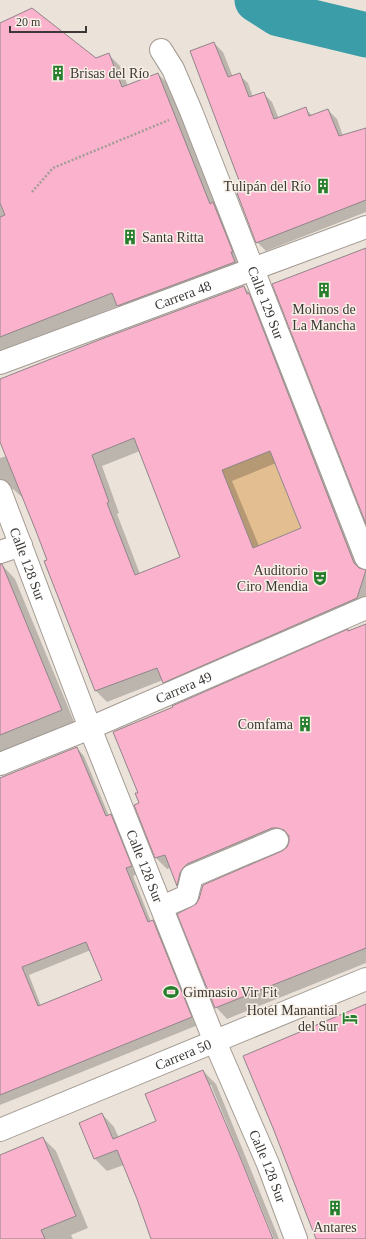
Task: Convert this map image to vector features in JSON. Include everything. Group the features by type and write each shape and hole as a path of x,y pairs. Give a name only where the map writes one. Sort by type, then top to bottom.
{"main road":[{"name":"Calle 129 Sur","path":"160,50 176,76 366,558"},
{"name":"Carrera 48","path":"0,363 366,227"},
{"name":"Calle 128 Sur","path":"0,491 90,728 216,1042 268,1164 296,1239"},
{"path":"0,552 21,545"},
{"name":"Carrera 49","path":"0,764 90,728 366,608"},
{"path":"162,907 187,896 192,876 277,840"},
{"name":"Carrera 50","path":"0,1130 366,980"}],"path":[{"path":"32,192 53,168 174,118"}],"shaded area":[{"path":"270,451 301,528 253,548 222,470"}],"building":[{"path":"32,8 96,58 109,53 122,87 158,73 210,204 213,202 233,252 231,252 235,262 117,306 112,293 0,337 0,217 5,215 0,203 0,23"},
{"path":"214,42 228,77 240,73 249,97 264,92 274,119 306,107 309,116 328,109 339,136 366,128 366,200 256,243 237,193 243,191 190,51"},
{"path":"366,248 366,524 272,284"},
{"path":"244,286 247,294 249,293 354,563 359,568 366,570 357,598 163,683 157,668 95,691 44,561 47,560 36,531 0,442 0,379 104,338","holes":["134,438 180,557 135,575 107,503 109,502 92,455","270,451 301,528 253,548 222,470"]},
{"path":"0,564 2,564 62,710 0,735"},
{"path":"366,624 366,948 215,1008 177,914 196,904 203,885 282,851 287,847 289,836 284,830 272,828 187,864 180,873 177,886 165,855 155,858 134,805 139,803 135,793 138,793 113,732 348,629 348,631"},
{"path":"77,747 106,816 111,814 132,866 126,868 148,922 153,920 192,1017 0,1095 0,778","holes":["86,942 102,980 38,1006 22,967"]},
{"path":"366,1004 366,1239 316,1239 243,1056"},
{"path":"203,1070 273,1239 151,1239 117,1150 94,1159 79,1123 102,1113 113,1139 156,1121 145,1094"},
{"path":"43,1137 76,1216 41,1230 45,1239 0,1239 0,1155"}],"waterway":[{"path":"257,0 279,14 366,35"}],"place":[{"name":"Brisas del Río","path":"58,73"},
{"name":"Tulipán del Río","path":"323,186"},
{"name":"Santa Ritta","path":"130,237"},
{"name":"Molinos de La Mancha","path":"324,290"},
{"name":"Auditorio Ciro Mendia","path":"320,578"},
{"name":"Comfama","path":"305,724"},
{"name":"Gimnasio Vir Fit","path":"171,992"},
{"name":"Hotel Manantial del Sur","path":"350,1018"},
{"name":"Antares","path":"335,1208"}]}
